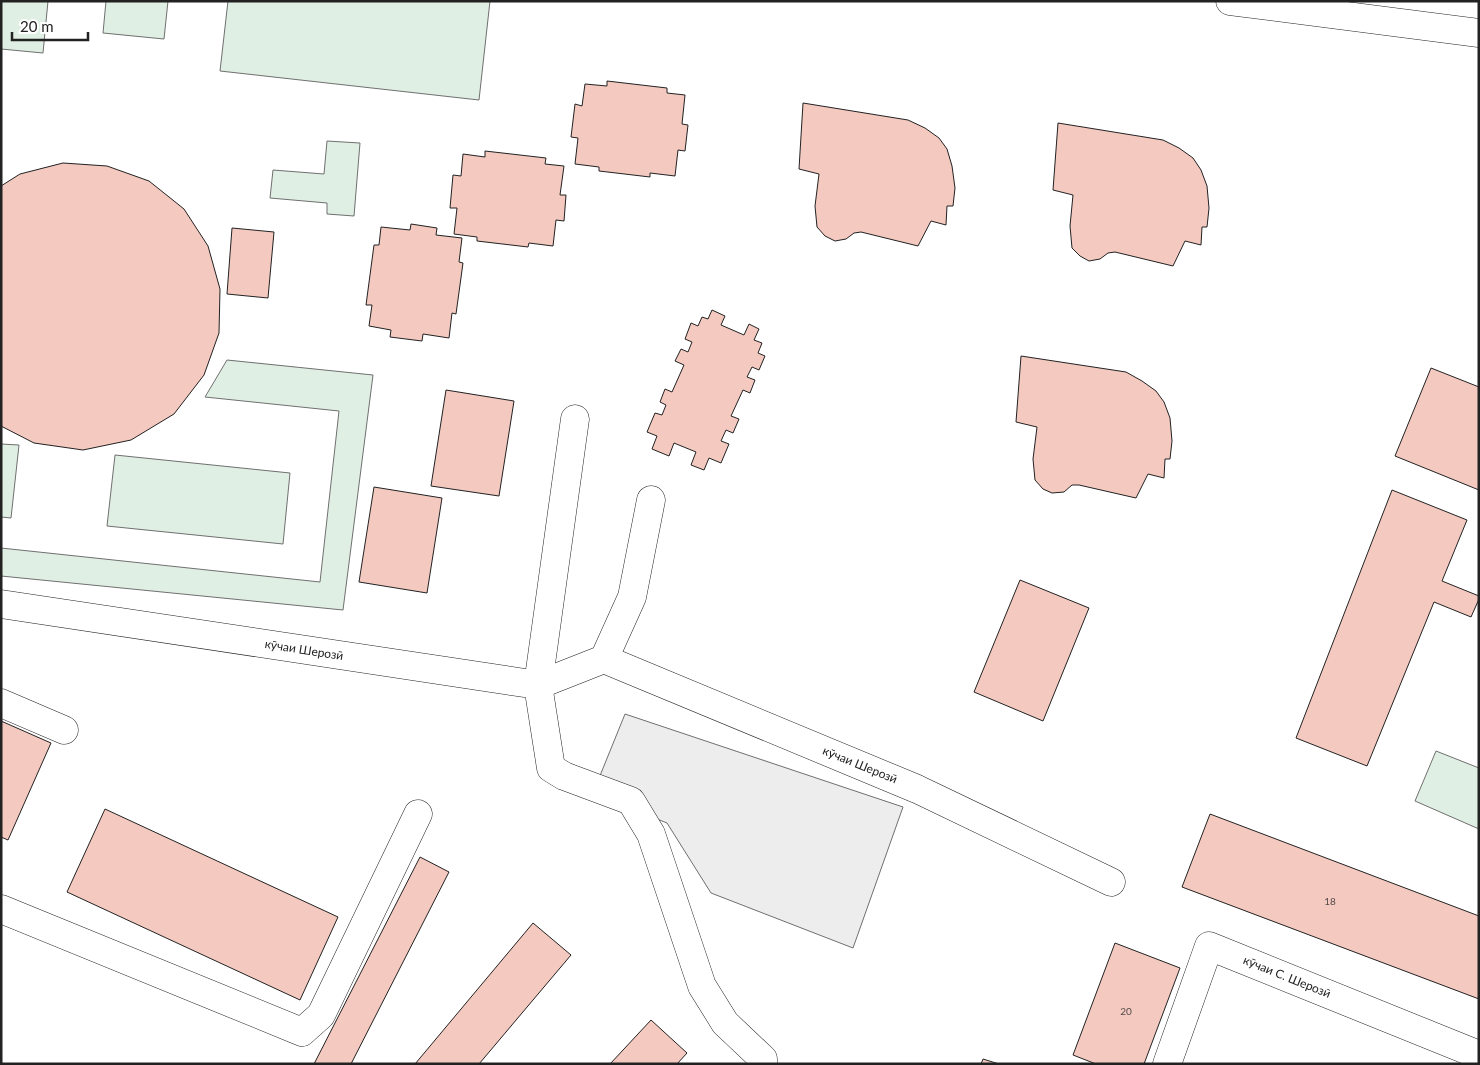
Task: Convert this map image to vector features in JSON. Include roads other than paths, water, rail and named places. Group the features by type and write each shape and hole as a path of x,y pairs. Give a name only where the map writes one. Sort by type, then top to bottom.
{"main road":[{"path":"1230,1 1479,33"},
{"path":"575,419 538,685 552,768 564,776 631,801 652,834 702,986 724,1022 763,1059 763,1064"},
{"path":"538,685 604,659 632,597 651,500"},
{"name":"кӯчаи Шерозӣ","path":"1,604 538,685"},
{"name":"кӯчаи Шерозӣ","path":"604,659 917,789 1111,882"},
{"path":"1,703 64,730"},
{"path":"1,909 302,1032 321,1015 418,814"},
{"name":"кӯчаи С. Шерозӣ","path":"1167,1064 1209,946 1474,1053 1479,1060"}]}
